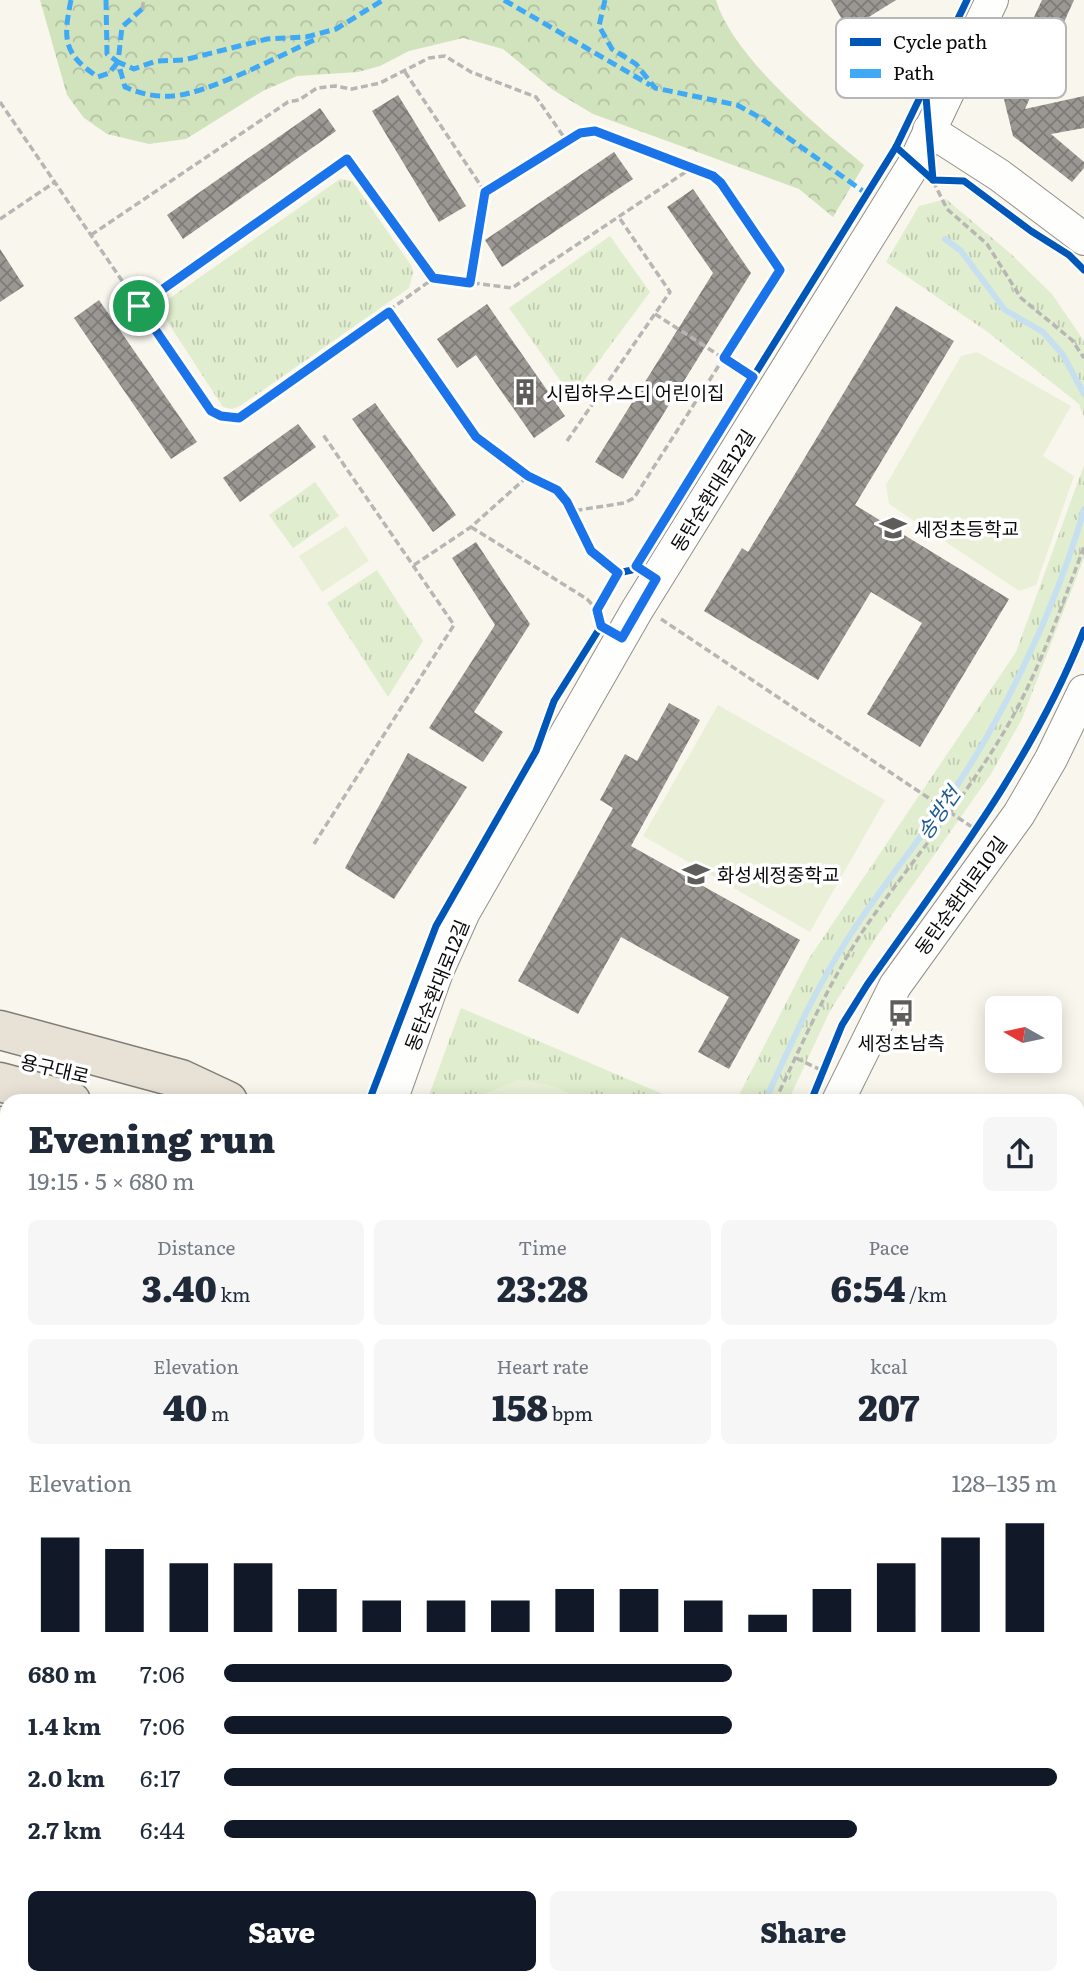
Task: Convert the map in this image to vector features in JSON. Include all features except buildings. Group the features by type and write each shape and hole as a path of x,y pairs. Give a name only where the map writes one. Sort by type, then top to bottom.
{"highway":[{"path":"0,1031 181,1079 213,1094"},
{"name":"용구대로","path":"0,1055 163,1094"},
{"name":"용구대로","path":"0,1082 45,1094"}],"street":[{"name":"동탄순환대로12길","path":"985,18 992,0"},
{"name":"동탄순환대로12길","path":"393,1094 437,972 460,922 656,579 923,172 954,98"},
{"path":"939,137 999,175 1084,239"},
{"name":"동탄순환대로10길","path":"829,1091 895,986 1019,814 1051,759 1084,691"}],"path":[{"path":"142,9 144,0"},
{"path":"91,235 288,102 299,100 317,88 335,86 352,89 380,83 429,58 446,56 471,72 524,90 536,97 566,140"},
{"path":"405,72 485,192 470,283"},
{"path":"0,102 211,411 232,419 239,418 433,278 512,288 693,167"},
{"path":"485,192 580,133 606,133 693,167 721,183 780,270 634,498 624,503 572,511"},
{"path":"923,172 939,137"},
{"path":"923,172 939,137"},
{"path":"139,306 347,159 433,278"},
{"path":"923,172 942,178"},
{"path":"923,172 947,209 987,244 1021,298 1072,340 1084,358"},
{"path":"0,219 54,182"},
{"path":"567,441 670,292 618,216"},
{"path":"389,312 476,437 528,476 557,490 572,511 591,551 618,573"},
{"path":"655,314 753,377"},
{"path":"746,389 760,366"},
{"path":"314,845 454,625 322,433"},
{"path":"414,566 471,527 528,476"},
{"path":"471,527 587,599 597,610 601,626 622,638"},
{"path":"778,1094 824,999 868,924 952,813 1012,718 1044,651 1084,547"},
{"path":"612,582 618,573 632,570 636,566 656,579"},
{"path":"597,610 602,601"},
{"path":"661,619 975,829"},
{"path":"970,838 982,819"},
{"path":"796,1058 823,1071"},
{"path":"828,1059 823,1071 829,1091"}],"green space":[{"path":"40,0 716,0 725,22 758,67 801,111 864,165 833,217 799,189 593,114 553,90 503,49 463,38 409,51 380,66 358,72 297,76 263,91 186,139 149,144 107,134 84,118 67,95"},
{"path":"340,179 352,181 411,265 413,273 409,288 240,406 232,409 223,407 165,318 166,301"},
{"path":"946,199 1011,254 1052,294 1084,341 1084,417 1079,404 989,333 886,262 919,206"},
{"path":"610,236 650,292 572,397 509,308"},
{"path":"977,352 1071,406 1043,456 1074,476 1036,585 1019,591 889,504 886,485 961,356"},
{"path":"1084,465 1084,558 1022,719 991,774 877,936 830,1011 791,1094 740,1094 808,960 1016,652"},
{"path":"315,482 339,516 293,548 269,515"},
{"path":"346,526 369,561 322,592 299,556"},
{"path":"377,570 423,641 388,697 327,603"},
{"path":"718,705 885,800 810,932 643,836"},
{"path":"461,1008 663,1094 430,1094"},
{"path":"519,1080 559,1088 570,1094 484,1094"}],"waterway":[{"name":"송방천","path":"945,239 961,251 1005,310 1043,332 1063,355 1084,394"},
{"name":"송방천","path":"768,1094 803,1019 835,960 860,920 958,784 996,721 1047,615 1084,509"}],"marked path":[{"path":"71,0 67,25 68,44 78,61 98,77 109,73 118,62"},
{"path":"106,0 107,54 118,62 125,87 137,92 160,96 187,94 244,73 314,40"},
{"path":"142,9 122,27 118,62 134,69 156,61 184,60 267,39 306,37 336,29 383,0"},
{"path":"504,0 650,85"},
{"path":"605,0 599,26 612,49 636,64 655,88 737,105 759,117 867,194"}],"cycle path":[{"path":"958,18 967,0"},
{"path":"372,1094 436,926 536,751 554,701 601,626 597,610 618,573 632,570 636,566 896,147 920,98"},
{"path":"926,98 933,180"},
{"path":"896,147 933,180 964,181 1031,231 1069,255 1084,270"},
{"path":"814,1094 842,1025 1014,769 1040,724 1084,630"}],"place":[{"name":"시립하우스디 어린이집","path":"525,392"},
{"name":"세정초등학교","path":"893,528"},
{"name":"화성세정중학교","path":"696,874"},
{"name":"세정초남측","path":"901,1013"}],"route":[{"path":"595,131 713,176 721,183 780,270 724,358 753,377 636,566 656,579 622,638 601,626 597,610 618,573 591,551 567,502 557,490 528,476 476,437 389,312 239,418 232,419 211,411 139,306 347,159 433,278 470,283 485,192 580,133 595,131"}]}
